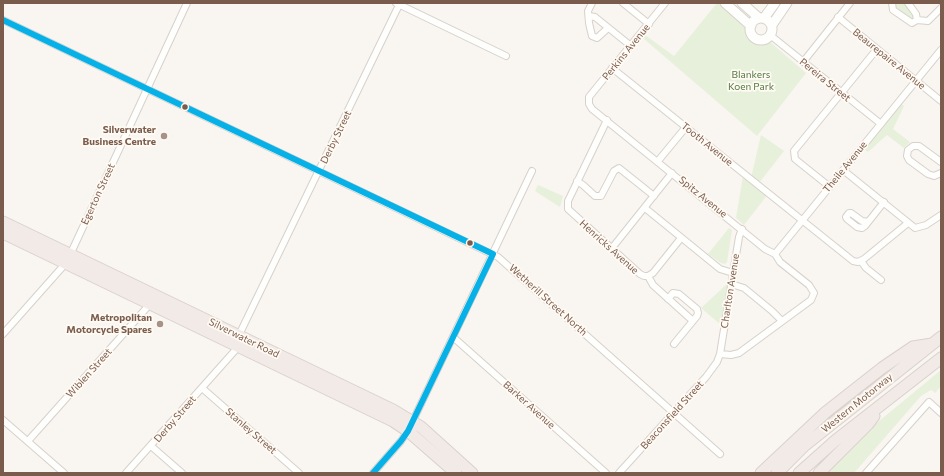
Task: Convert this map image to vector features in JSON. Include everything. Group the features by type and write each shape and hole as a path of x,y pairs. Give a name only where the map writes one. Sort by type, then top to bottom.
{"highway":[{"name":"Silverwater Road","path":"3,222 150,304 239,340"},
{"name":"Silverwater Road","path":"3,233 68,259 239,340 386,407 472,473"},
{"path":"761,473 826,412 882,368 914,347 936,340"},
{"name":"Western Motorway","path":"777,473 804,446 936,340"},
{"name":"Western Motorway","path":"799,473 836,440 941,358"},
{"path":"819,473 868,424 884,402"},
{"name":"Silverwater Road","path":"410,426 456,473"}],"street":[{"name":"Egerton Street","path":"3,334 68,259 146,88 187,3"},
{"path":"592,3 589,8 591,34 594,37 600,37 608,28"},
{"path":"623,3 649,24"},
{"name":"Perkins Avenue","path":"588,102 589,97 665,3"},
{"path":"725,3 751,26"},
{"path":"742,3 767,20 772,26"},
{"path":"775,3 762,18 754,21 751,26 751,32 758,39 764,39 770,35 772,26 787,3"},
{"path":"803,62 850,3"},
{"path":"892,3 893,10 912,23 917,20 928,21 941,8"},
{"path":"908,3 916,14 917,20"},
{"path":"398,4 506,56"},
{"name":"Derby Street","path":"126,473 202,388 239,340 398,4"},
{"path":"589,16 595,17 631,46"},
{"name":"Beaurepaire Avenue","path":"838,17 941,101"},
{"name":"Wetherill Street North","path":"3,20 493,254 501,259 720,454"},
{"name":"Pereira Street","path":"770,35 881,124"},
{"path":"830,187 795,158 794,154 796,149 877,49"},
{"name":"Theile Avenue","path":"775,254 941,50"},
{"name":"Tooth Avenue","path":"612,68 686,126 853,262 861,261"},
{"name":"Spitz Avenue","path":"588,102 590,106 606,120 765,249 775,254 780,262 812,287 814,294 810,300 782,321"},
{"path":"606,120 577,182 583,185 593,195 597,197 601,196 614,171 619,168 654,196"},
{"path":"658,161 686,126"},
{"path":"941,162 919,146 913,146 908,150 907,156 909,160 928,174 934,176 941,174"},
{"path":"843,170 915,228 926,225 941,215"},
{"path":"373,473 401,441 410,426 532,171"},
{"path":"612,248 672,173"},
{"name":"Henricks Avenue","path":"577,182 568,201 568,209 640,274 648,276 653,285 693,321"},
{"path":"868,222 884,202"},
{"path":"644,208 720,269 732,273"},
{"path":"881,280 866,268 861,261 908,223"},
{"name":"Charlton Avenue","path":"720,354 732,273 742,229"},
{"path":"648,276 653,273 681,238"},
{"path":"720,354 731,355 739,353 782,321 744,288 731,284"},
{"path":"668,299 671,294 676,293 697,309 698,313 674,344"},
{"name":"Wiblen Street","path":"28,441 150,304"},
{"path":"684,313 691,304"},
{"name":"Barker Avenue","path":"452,337 606,473"},
{"name":"Beaconsfield Street","path":"619,473 714,367 720,354"},
{"name":"Stanley Street","path":"202,388 299,473"},
{"path":"871,472 929,402 941,412"},
{"path":"3,420 64,473"},
{"path":"151,446 182,473"}],"green space":[{"name":"Blankers Koen Park","path":"717,3 720,3 746,26 751,41 760,44 770,42 806,73 757,136 643,38 645,35 674,56"},
{"path":"893,3 906,3 915,19 911,21 894,7"},
{"path":"900,103 904,106 893,129 910,142 904,148 887,135 868,152 864,149"},
{"path":"761,135 784,151 759,183 751,178"},
{"path":"743,176 768,194 744,225 736,218"},
{"path":"538,185 563,196 560,207 535,191"},
{"path":"729,228 732,230 727,262 725,264 708,254"},
{"path":"728,283 721,325 701,308"},
{"path":"941,370 941,386 935,393 932,390 921,396 854,473 826,473 841,456 878,422"}],"transit line":[{"path":"3,20 493,254"},
{"path":"373,473 408,431 493,254"}],"place":[{"name":"Silverwater Business Centre","path":"164,136"},
{"name":"Metropolitan Motorcycle Spares","path":"160,324"}]}
